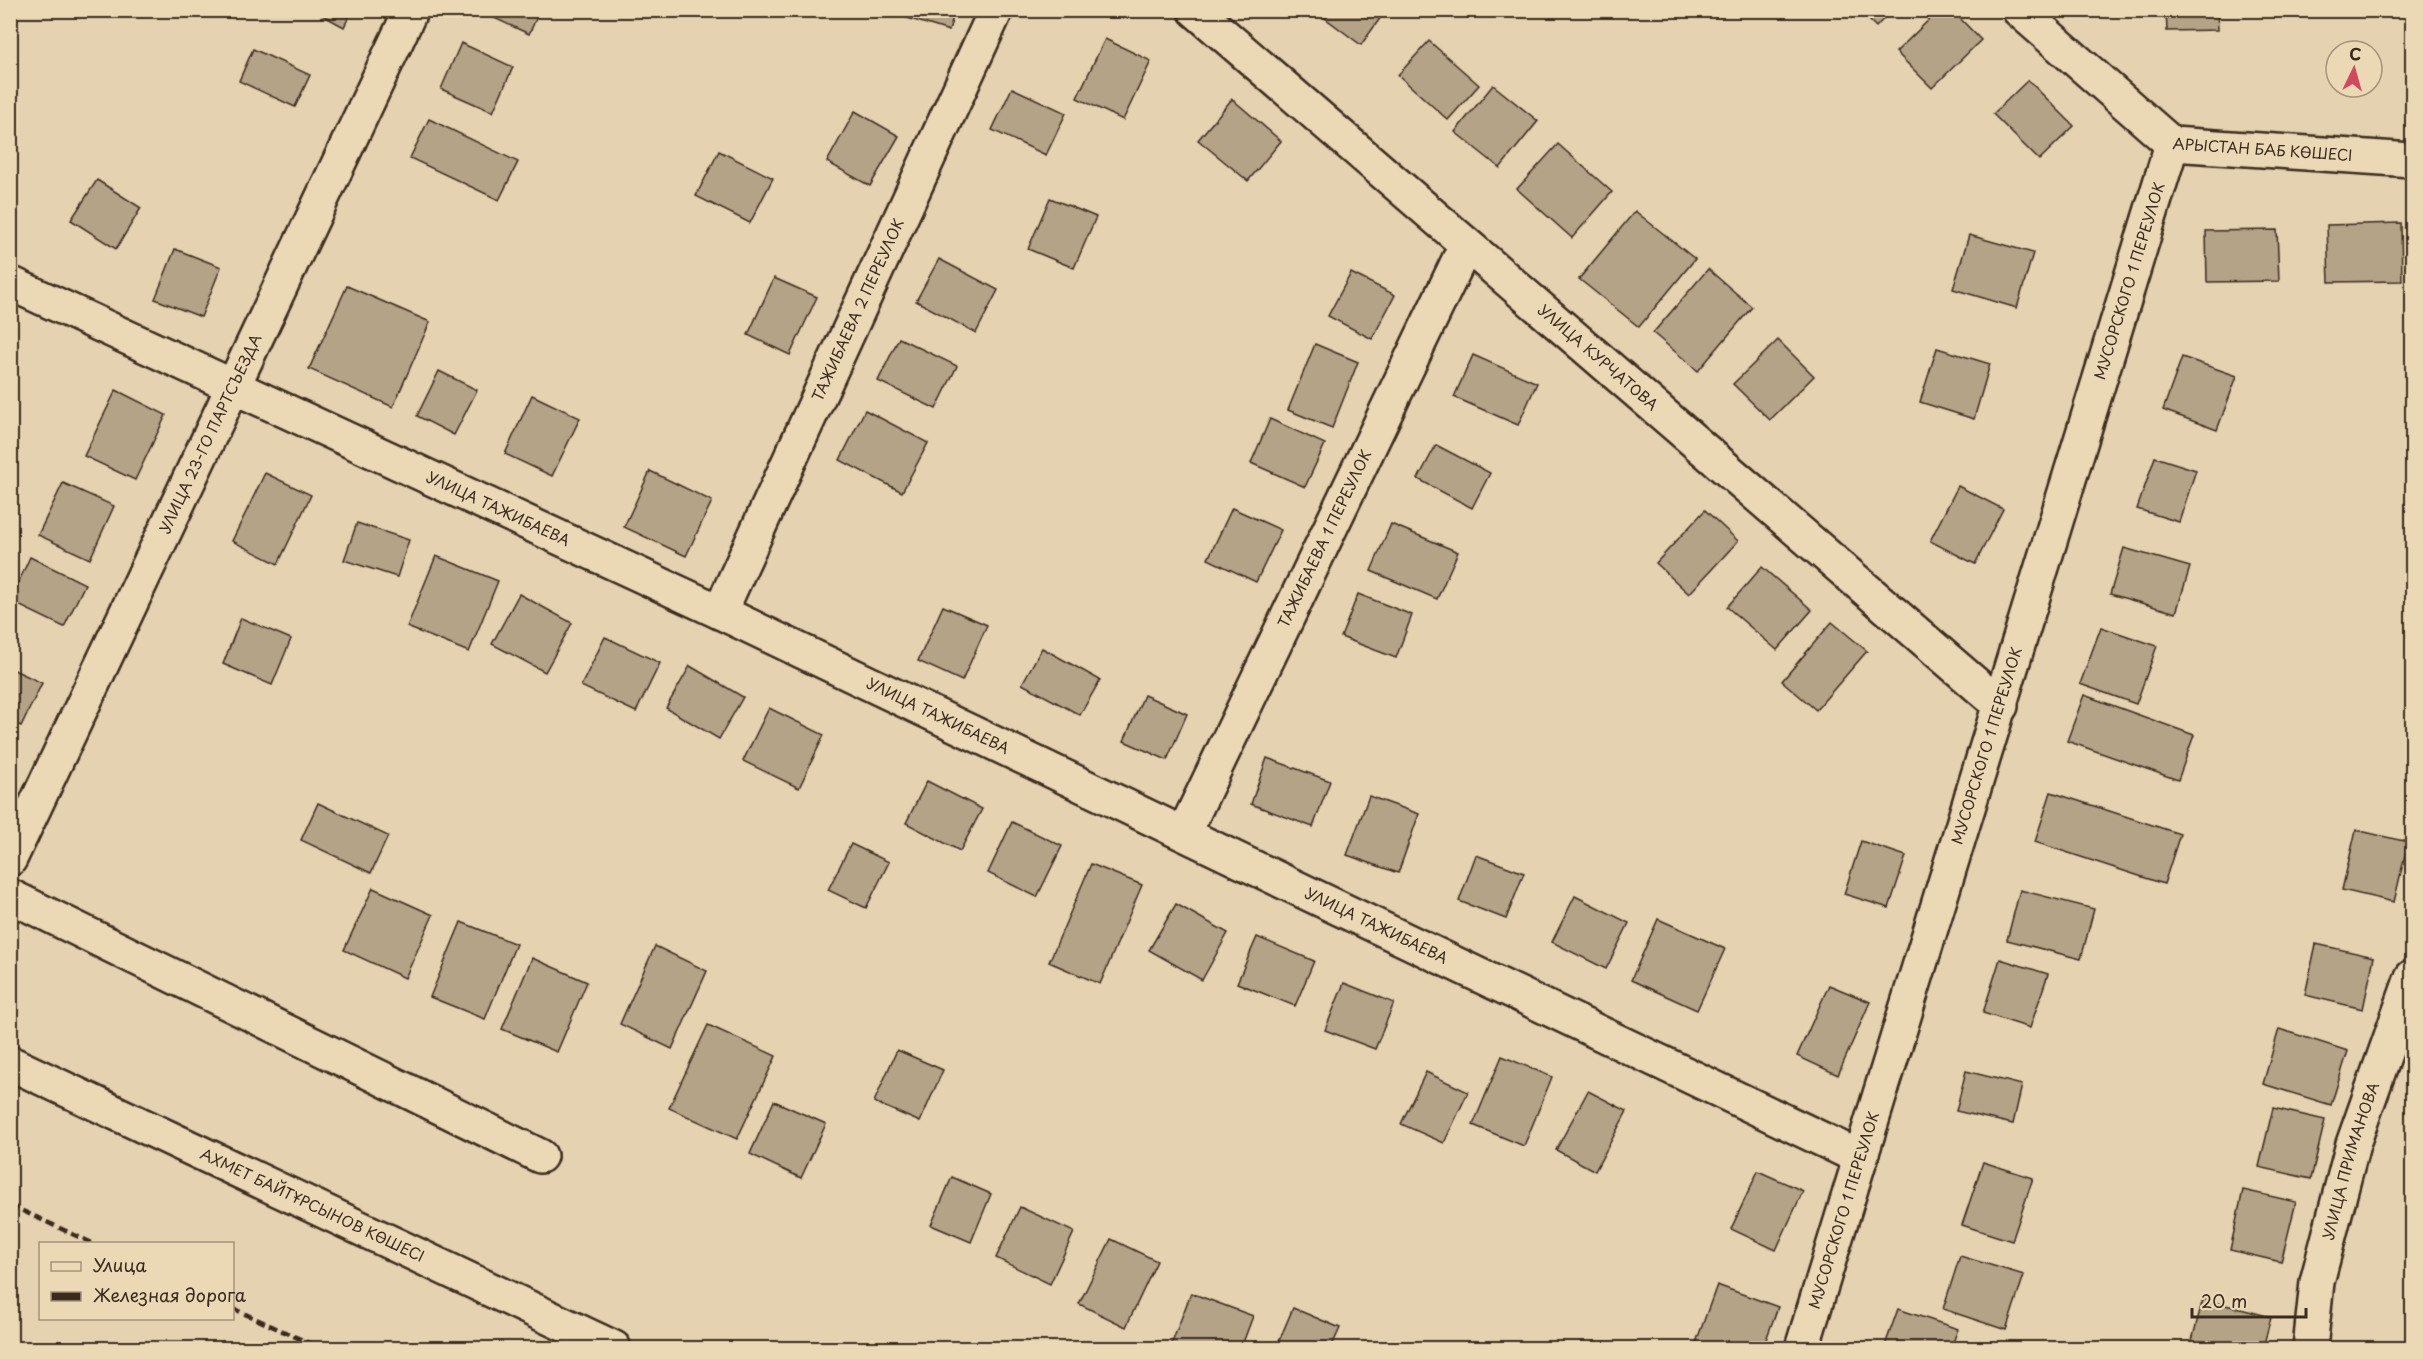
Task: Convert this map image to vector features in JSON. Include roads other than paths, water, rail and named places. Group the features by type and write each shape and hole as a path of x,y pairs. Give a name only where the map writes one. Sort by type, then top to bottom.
{"street":[{"name":"УЛИЦА 23-ГО ПАРТСЪЕЗДА","path":"10,859 411,10"},
{"name":"ТАЖИБАЕВА 2 ПЕРЕУЛОК","path":"720,612 996,10"},
{"name":"УЛИЦА КУРЧАТОВА","path":"1195,10 2001,706"},
{"name":"АРЫСТАН БАБ КӨШЕСІ","path":"2019,10 2172,144 2412,160"},
{"name":"МУСОРСКОГО 1 ПЕРЕУЛОК","path":"1802,1348 2172,144"},
{"name":"ТАЖИБАЕВА 1 ПЕРЕУЛОК","path":"1184,833 1466,245"},
{"name":"УЛИЦА ТАЖИБАЕВА","path":"10,283 234,384 720,612 1861,1158"},
{"path":"10,896 540,1156"},
{"name":"УЛИЦА ПРИМАНОВА","path":"2310,1348 2318,1282 2353,1144 2412,977"},
{"name":"АХМЕТ БАЙТҰРСЫНОВ КӨШЕСІ","path":"10,1063 614,1348"}],"railway":[{"path":"10,1205 90,1242"},
{"path":"234,1309 320,1348"}]}
